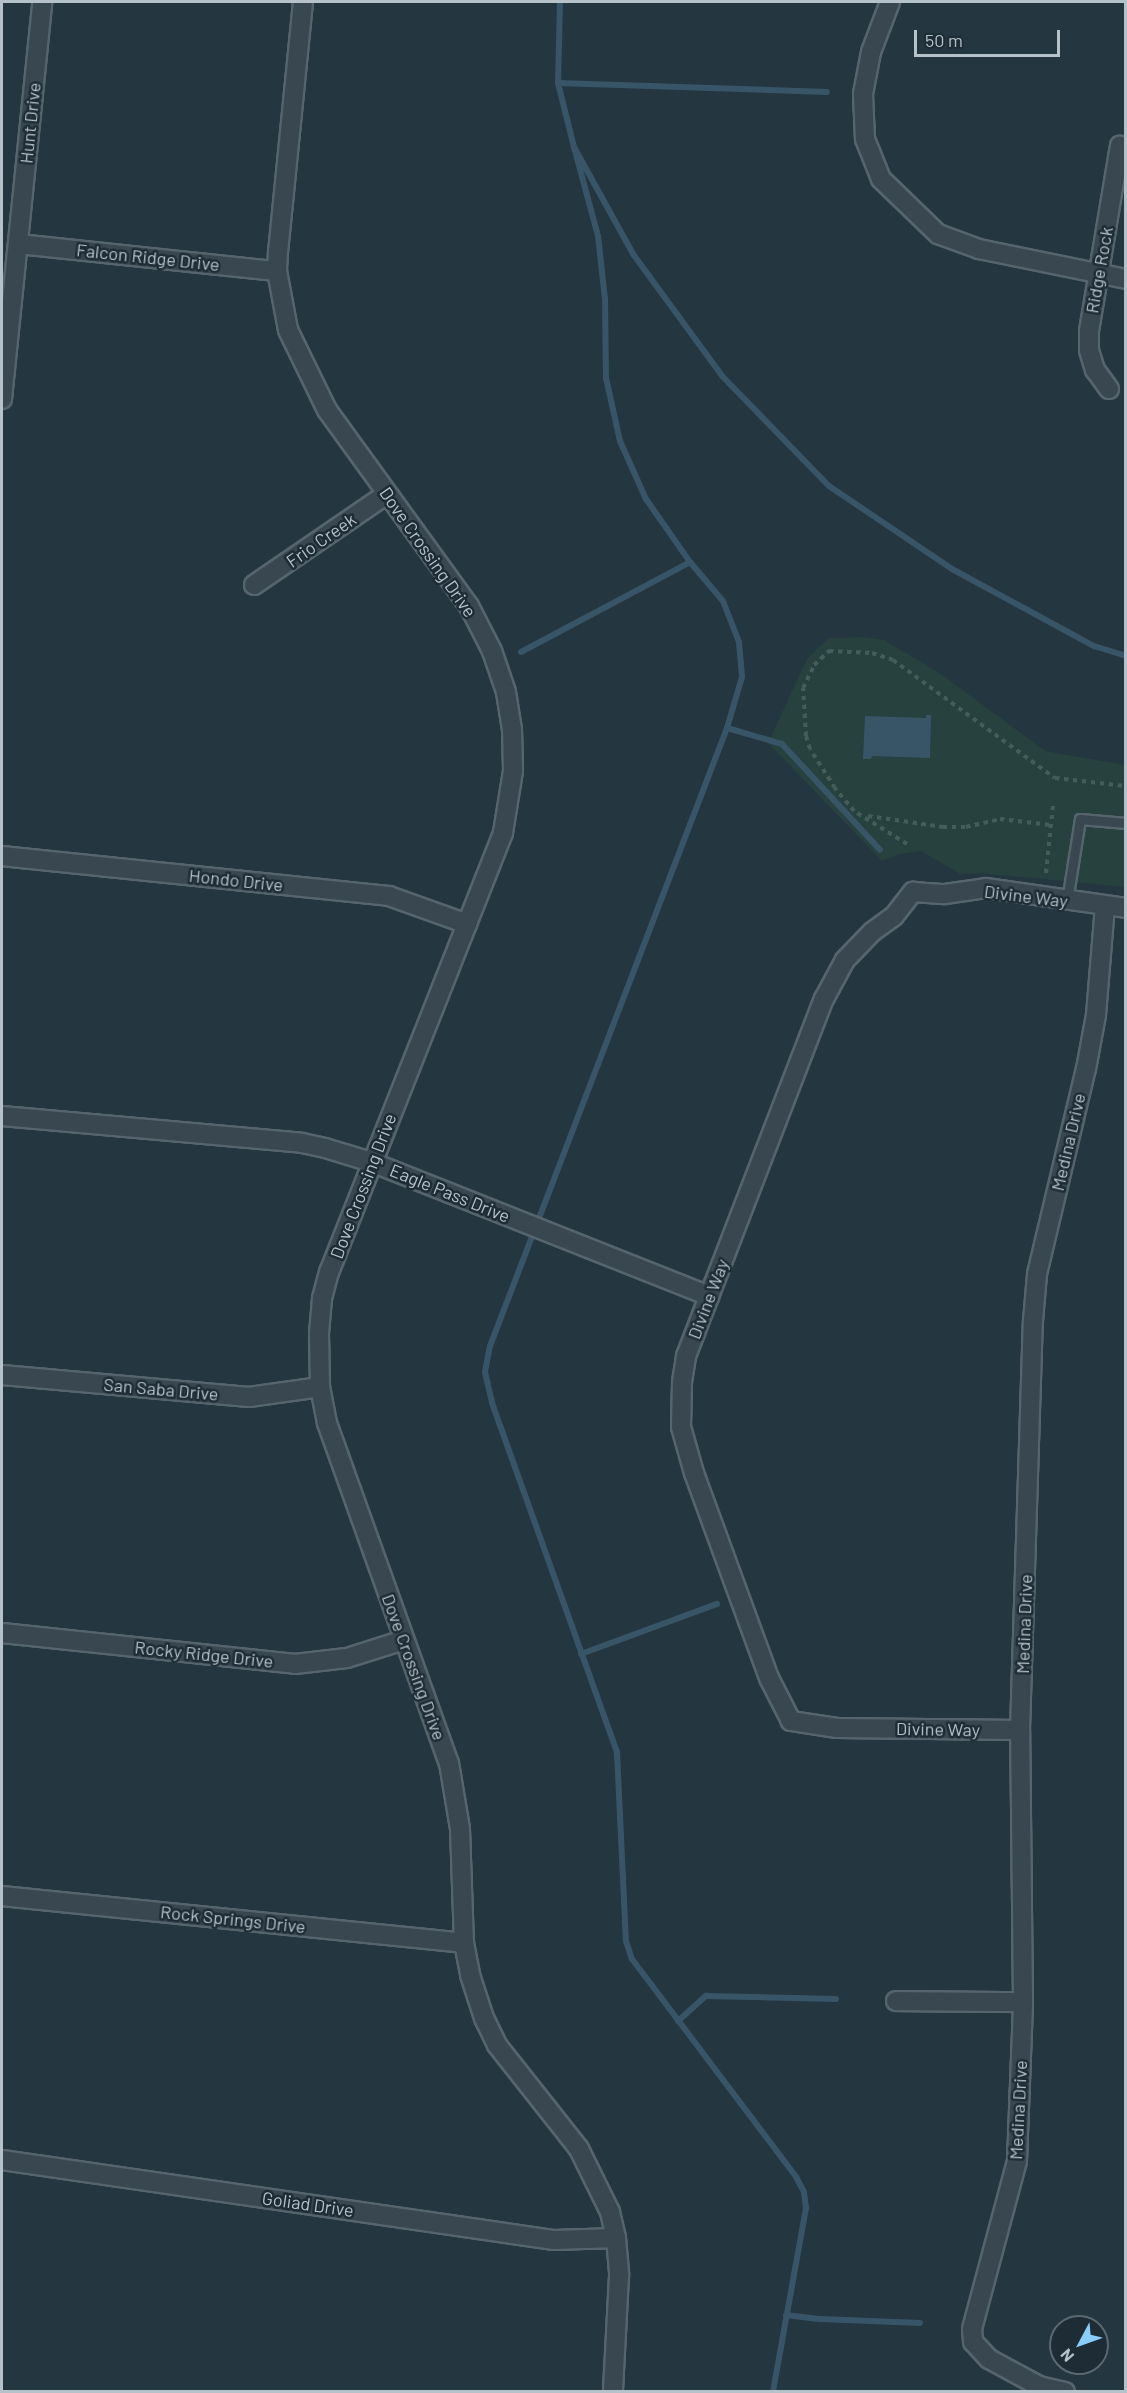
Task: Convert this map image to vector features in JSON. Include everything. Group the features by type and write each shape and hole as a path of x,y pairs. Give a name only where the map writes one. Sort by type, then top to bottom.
{"street":[{"name":"Hunt Drive","path":"2,399 42,2"},
{"name":"Dove Crossing Drive","path":"303,2 277,271 282,305 293,344 327,410 469,606 492,651 506,692 512,729 513,771 503,833 329,1272 322,1299 319,1333 320,1387 327,1424 449,1763 460,1829 464,1943 470,1975 497,2045 579,2149 610,2212 616,2238 619,2276 613,2391"},
{"path":"890,2 871,52 863,94 865,139 881,179 938,234 979,249 1125,279"},
{"name":"Ridge Rock","path":"1109,389 1095,370 1089,350 1089,331 1120,146"},
{"name":"Falcon Ridge Drive","path":"18,244 277,271"},
{"name":"Frio Creek","path":"254,585 387,494"},
{"name":"Hondo Drive","path":"2,856 389,896 467,924"},
{"name":"Divine Way","path":"1020,1730 837,1728 791,1721 765,1667 694,1473 681,1427 682,1382 686,1356 709,1296 824,999 845,960 872,932 894,916 913,892 945,894 986,888 1125,908"},
{"name":"Medina Drive","path":"1065,2391 1039,2386 989,2359 973,2342 974,2314 1017,2161 1023,2002 1020,1730 1032,1333 1037,1274 1088,1058 1096,1015 1106,906"},
{"name":"Eagle Pass Drive","path":"2,1116 303,1143 371,1162 709,1296"},
{"name":"San Saba Drive","path":"2,1375 249,1397 320,1387"},
{"name":"Rocky Ridge Drive","path":"2,1634 295,1664 347,1659 404,1640"},
{"name":"Rock Springs Drive","path":"2,1896 464,1943"},
{"path":"896,2001 1023,2002"},
{"name":"Goliad Drive","path":"2,2160 554,2240 616,2238"}],"lane":[{"path":"1068,901 1080,819 1125,823"}],"path":[{"path":"907,844 854,811 835,788 810,749 806,736 803,687 814,665 829,651 872,652 893,660 1055,778 1125,786"},
{"path":"1046,873 1053,805"},
{"path":"864,816 943,827 966,827 1000,819 1051,825"}],"green space":[{"path":"864,637 884,640 941,674 1045,751 1125,765 1125,887 979,873 960,874 921,851 899,854 882,861 768,743 807,659 829,638"}],"water":[{"path":"926,715 931,715 930,758 872,756 871,759 863,759 865,716 926,718"}],"waterway":[{"path":"560,2 558,83 574,147 633,254 723,377 829,486 952,569 1094,646 1126,656"},
{"path":"558,83 827,92"},
{"path":"574,147 598,236 605,299 606,378 620,441 646,499 690,562 723,601 739,642 742,677 727,728 490,1346 485,1372 492,1403 617,1752 626,1941 632,1959 796,2177 804,2192 806,2208 773,2392"},
{"path":"521,652 690,562"},
{"path":"727,728 782,744 880,850"},
{"path":"581,1654 717,1604"},
{"path":"678,2021 706,1996 836,1999"},
{"path":"786,2315 821,2319 920,2323"}]}
